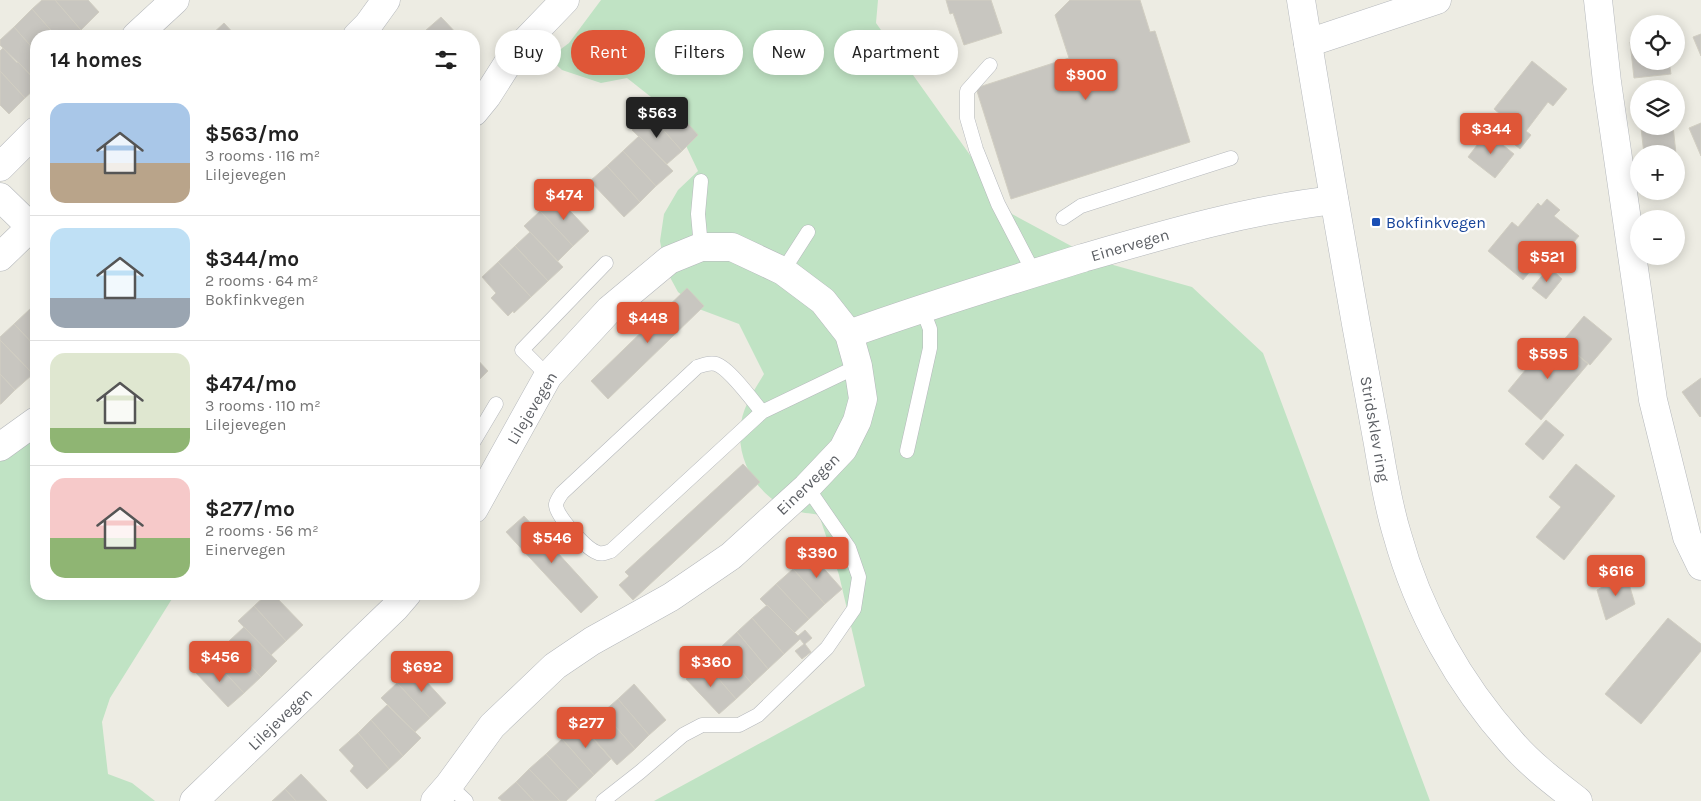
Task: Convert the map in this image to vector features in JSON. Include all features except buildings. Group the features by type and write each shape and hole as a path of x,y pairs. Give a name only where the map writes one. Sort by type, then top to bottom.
{"street":[{"path":"363,30 386,0"},
{"path":"480,105 515,52 564,0"},
{"name":"Stridsklev ring","path":"1301,0 1334,200 1385,482 1397,534 1411,575 1430,620 1453,664 1480,704 1512,744 1546,776 1578,801"},
{"path":"1308,43 1437,0"},
{"path":"1598,0 1607,82 1653,400 1687,537 1701,566"},
{"path":"142,30 168,2"},
{"path":"0,167 30,136"},
{"path":"0,197 30,225"},
{"name":"Einervegen","path":"450,796 492,726 555,666 592,641 672,597 731,556 807,487 843,449 857,421 863,399 858,366 849,334 922,308 1173,232 1292,205 1334,200"},
{"path":"0,257 30,232"},
{"name":"Lilejevegen","path":"480,498 548,376 609,310 669,260 701,247 732,247 783,271 823,300 849,334"},
{"path":"0,447 30,425"},
{"name":"Lilejevegen","path":"194,801 402,600"}],"lane":[{"path":"990,65 967,91 968,118 976,149 998,204 1034,273"},
{"path":"1064,218 1081,206 1231,158"},
{"path":"701,181 698,214 701,247"},
{"path":"783,271 808,232"},
{"path":"548,376 522,350 606,263"},
{"path":"907,451 930,348 930,329 922,308"},
{"path":"762,412 726,370 716,364 697,367 562,493 556,503 561,518 597,553 604,554 611,551 762,412 858,366"},
{"path":"480,431 496,404"},
{"path":"603,801 683,735 702,725 739,726 758,715 827,648 854,609 859,577 849,548 807,487"}],"green space":[{"path":"601,0 878,0 876,23 881,30 834,30 834,75 913,75 1012,214 1099,261 1192,287 1263,353 1430,801 654,801 865,686 839,575 819,515 795,511 768,496 751,475 745,463 740,437 742,416 764,374 739,324 699,309 678,292 665,268 660,241 664,214 678,190 698,171 670,112 627,78 601,83 577,75 645,75 645,30 579,30"},
{"path":"571,40 571,73 561,69 561,49"},
{"path":"30,433 30,600 171,600 110,698 102,722 108,774 132,783 155,801 0,801 0,455"}],"place":[{"name":"Bokfinkvegen","path":"1376,222"}]}
